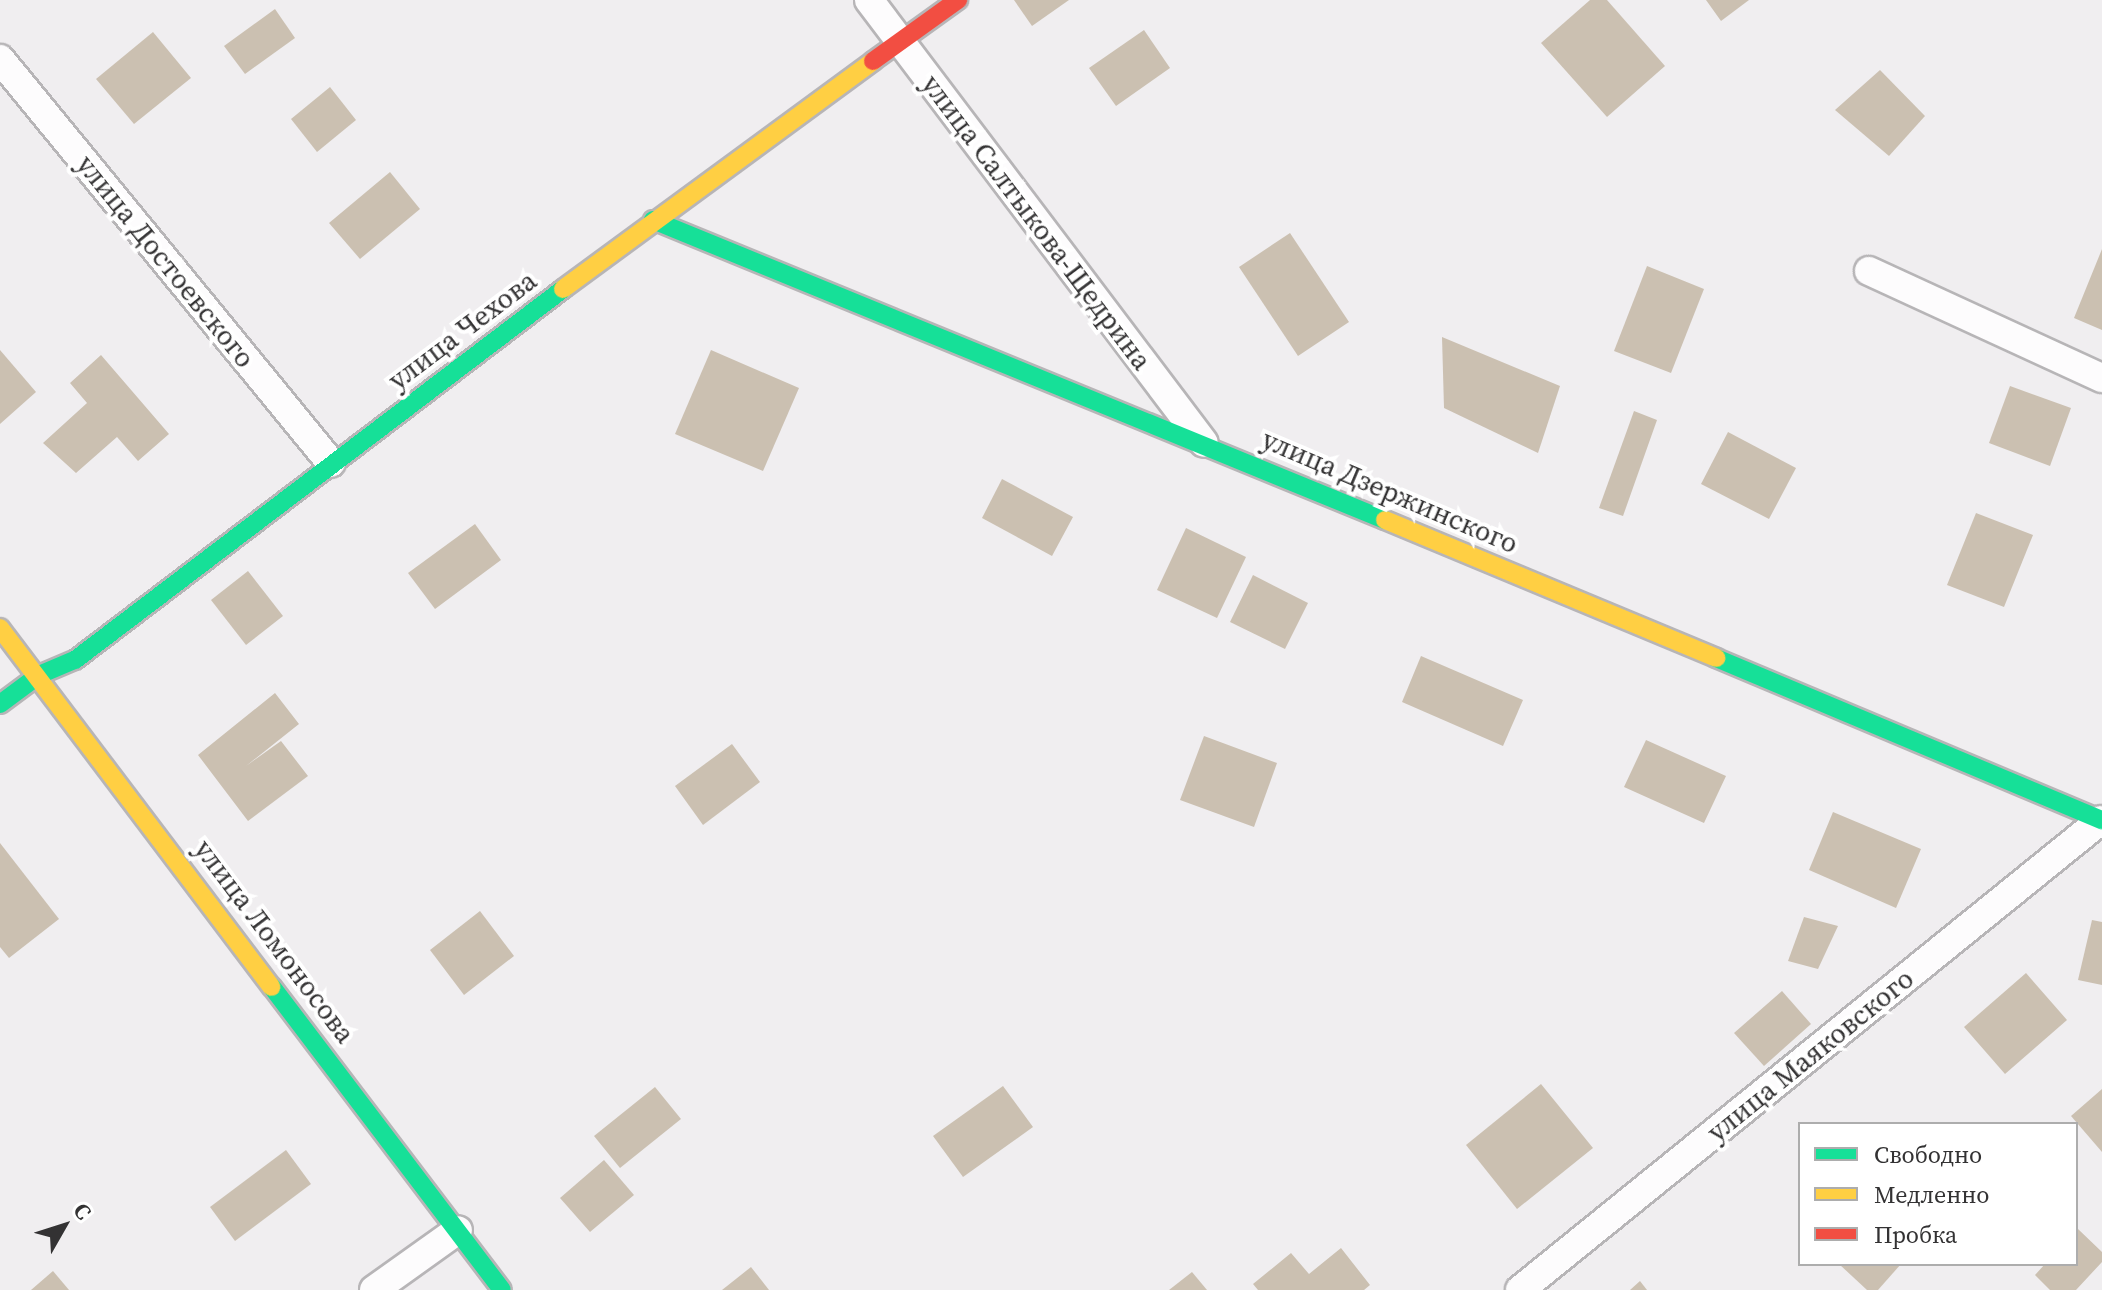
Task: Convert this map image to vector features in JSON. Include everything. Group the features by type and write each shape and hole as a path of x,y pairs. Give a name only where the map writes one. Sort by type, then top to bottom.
{"street":[{"name":"улица Салтыкова-Щедрина","path":"869,0 1204,444"},
{"name":"улица Чехова","path":"0,704 39,675 75,660 653,220 958,0"},
{"name":"улица Достоевского","path":"0,59 331,463"},
{"name":"улица Дзержинского","path":"653,220 1204,444 2101,820"},
{"path":"1869,271 2102,378"},
{"name":"улица Ломоносова","path":"0,628 39,675 502,1290"},
{"name":"улица Маяковского","path":"1520,1290 2101,820"},
{"path":"374,1290 458,1230"}],"building":[{"path":"1014,0 1069,0 1032,26"},
{"path":"1590,0 1607,0 1665,66 1607,117 1541,43"},
{"path":"1706,0 1749,0 1721,21"},
{"path":"275,9 295,38 245,74 224,46"},
{"path":"1144,30 1170,68 1116,106 1089,68"},
{"path":"153,32 191,78 134,124 96,79"},
{"path":"1880,70 1925,116 1889,156 1835,110"},
{"path":"330,87 356,120 317,152 291,119"},
{"path":"390,172 420,209 360,259 329,223"},
{"path":"1290,233 1349,322 1298,356 1239,267"},
{"path":"2102,249 2102,330 2074,318"},
{"path":"1647,266 1704,289 1671,373 1614,351"},
{"path":"1442,337 1560,386 1538,453 1444,408"},
{"path":"0,350 36,392 0,424"},
{"path":"711,350 799,388 763,471 675,434"},
{"path":"101,355 169,434 138,461 117,437 76,473 43,443 87,403 70,383"},
{"path":"2010,386 2071,408 2050,466 1989,443"},
{"path":"1634,411 1657,420 1623,516 1599,508"},
{"path":"1728,432 1796,468 1769,519 1701,484"},
{"path":"1002,479 1073,517 1052,556 982,518"},
{"path":"1976,513 2033,535 2004,607 1947,585"},
{"path":"475,524 501,560 435,609 408,573"},
{"path":"1186,528 1246,557 1217,618 1157,590"},
{"path":"248,571 283,616 246,645 211,600"},
{"path":"1253,575 1308,603 1285,649 1230,622"},
{"path":"1421,656 1523,700 1503,746 1402,702"},
{"path":"275,693 299,724 246,766 281,741 308,776 248,821 198,755"},
{"path":"1204,736 1277,763 1254,827 1180,800"},
{"path":"1646,740 1726,776 1704,823 1624,787"},
{"path":"732,744 760,782 703,825 675,786"},
{"path":"1833,812 1921,849 1896,908 1809,870"},
{"path":"0,843 59,919 9,958 0,947"},
{"path":"480,911 514,956 464,995 430,950"},
{"path":"1804,917 1838,926 1818,969 1788,961"},
{"path":"2092,920 2102,922 2102,985 2078,980"},
{"path":"2026,973 2067,1020 2005,1074 1964,1027"},
{"path":"1782,991 1811,1024 1764,1066 1734,1033"},
{"path":"1541,1084 1593,1148 1517,1209 1466,1145"},
{"path":"1003,1086 1033,1127 963,1177 933,1136"},
{"path":"655,1087 681,1119 620,1168 594,1136"},
{"path":"2102,1089 2102,1152 2078,1122 2071,1116"},
{"path":"286,1150 311,1184 235,1241 210,1207"},
{"path":"604,1160 634,1195 590,1232 560,1198"},
{"path":"2078,1229 2102,1252 2102,1262 2076,1290 2050,1290 2035,1275 2043,1266 2078,1266"},
{"path":"1341,1248 1370,1285 1364,1290 1258,1290 1253,1284 1291,1253 1309,1274"},
{"path":"1841,1266 1899,1266 1878,1290 1867,1290"},
{"path":"751,1267 769,1290 722,1290"},
{"path":"53,1271 69,1290 31,1290"},
{"path":"1192,1272 1207,1290 1169,1290"},
{"path":"1640,1281 1647,1290 1630,1290"}],"traffic: fast":[{"path":"653,220 1385,520"},
{"path":"0,704 39,675 75,660 563,289"},
{"path":"1716,658 2102,820"},
{"path":"272,987 502,1290"}],"traffic: slow":[{"path":"563,289 873,61"},
{"path":"1385,520 1716,658"},
{"path":"0,628 272,987"}],"traffic: jam":[{"path":"873,61 958,0"}]}
